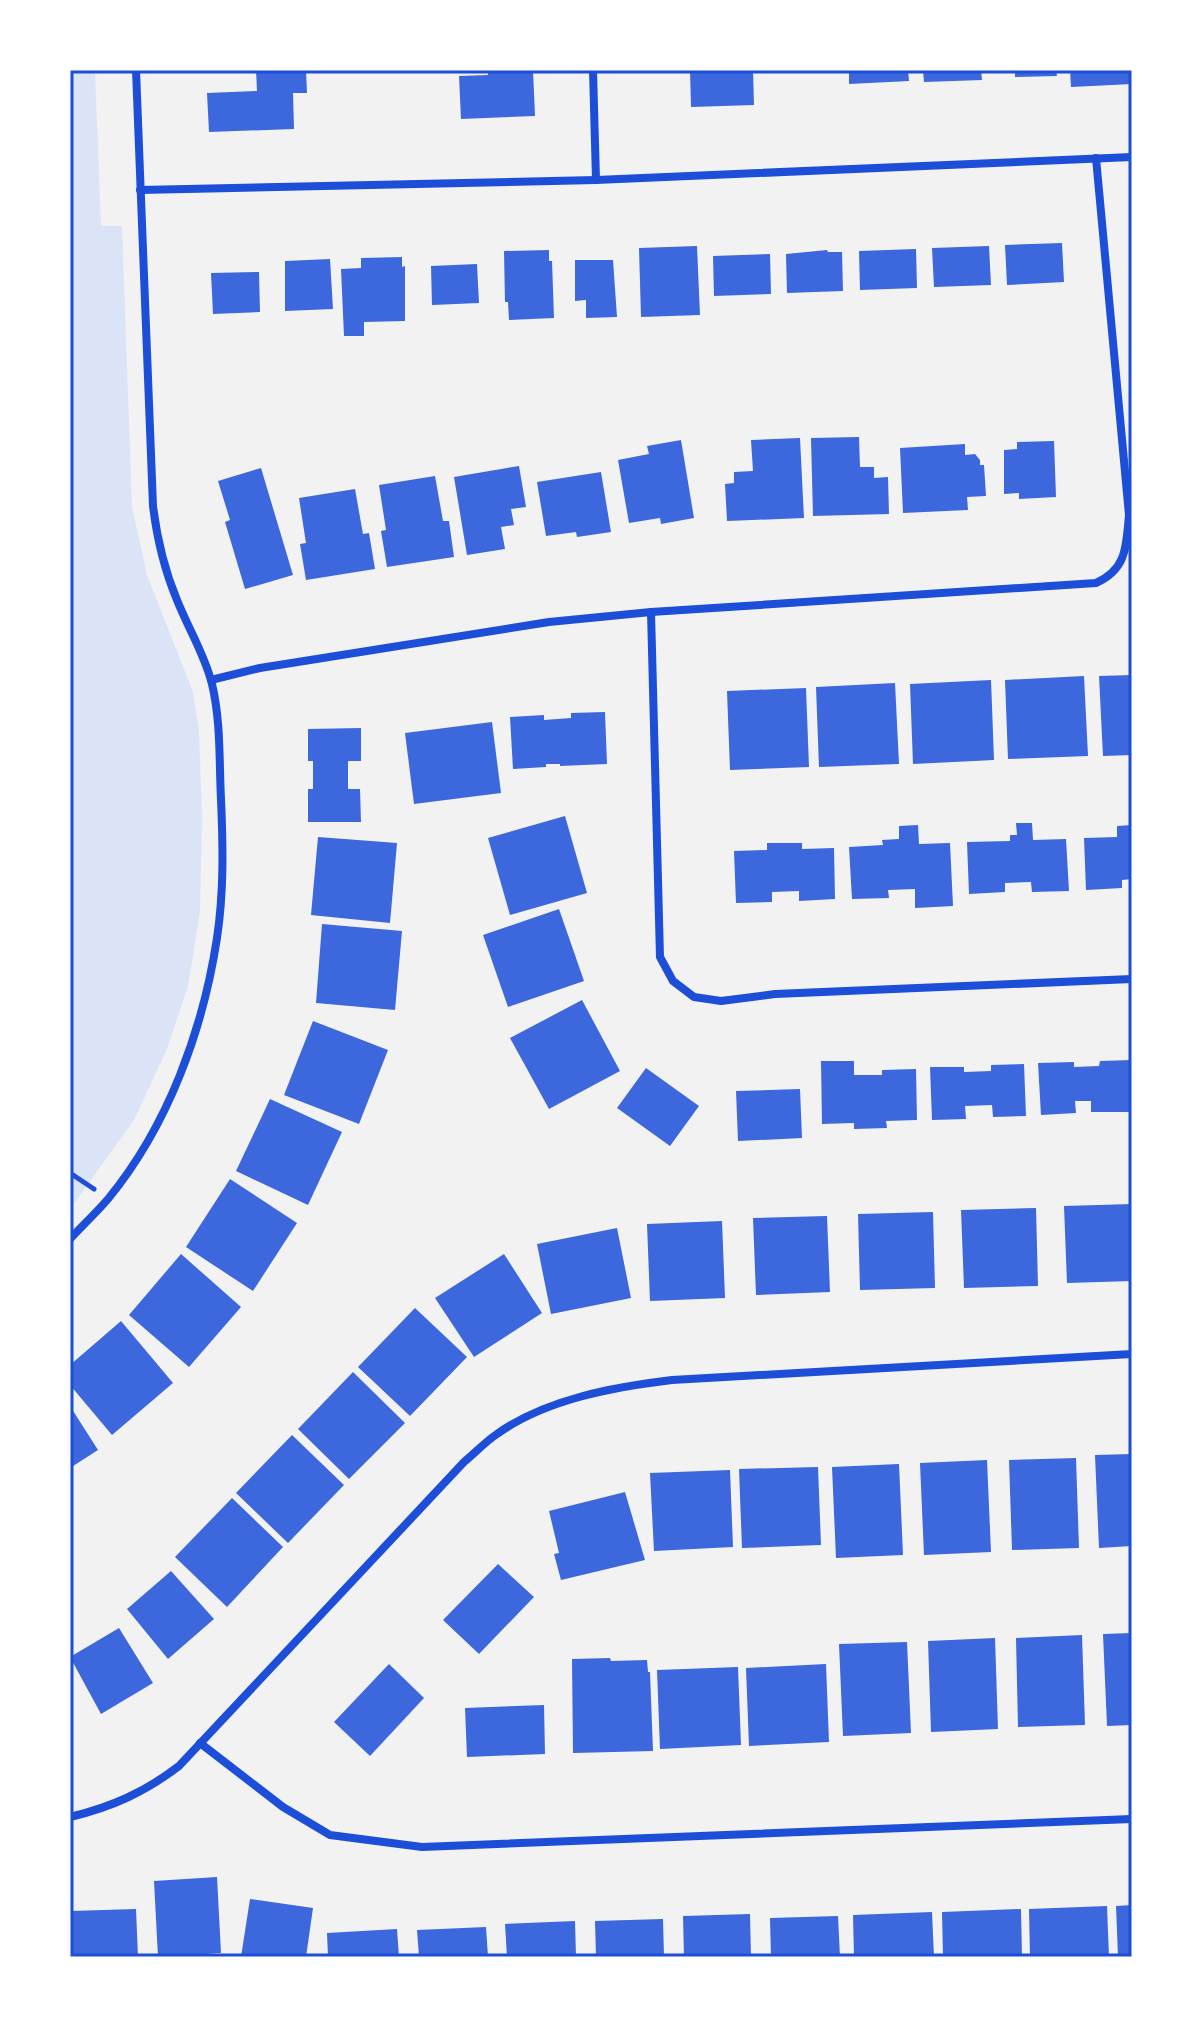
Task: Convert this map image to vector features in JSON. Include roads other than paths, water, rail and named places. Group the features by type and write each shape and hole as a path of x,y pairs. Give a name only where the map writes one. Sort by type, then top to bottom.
{"street":[{"path":"70,1239 108,1198 148,1139 168,1100 202,1010 217,938 222,888 219,722 211,680 177,601 159,549 151,469 136,70"},
{"path":"593,70 596,180"},
{"path":"140,190 596,180 1132,157"},
{"path":"211,680 260,668 549,622 651,612 1096,583 1111,576 1118,569 1127,537 1129,515 1096,158"},
{"path":"651,612 659,877 657,922 660,957 673,981 694,997 721,1001 775,994 1132,979"},
{"path":"70,1817 110,1806 150,1788 179,1766 464,1462 497,1433 536,1413 593,1394 672,1380 1132,1354"},
{"path":"200,1743 283,1807 330,1835 422,1847 1132,1819"}]}
